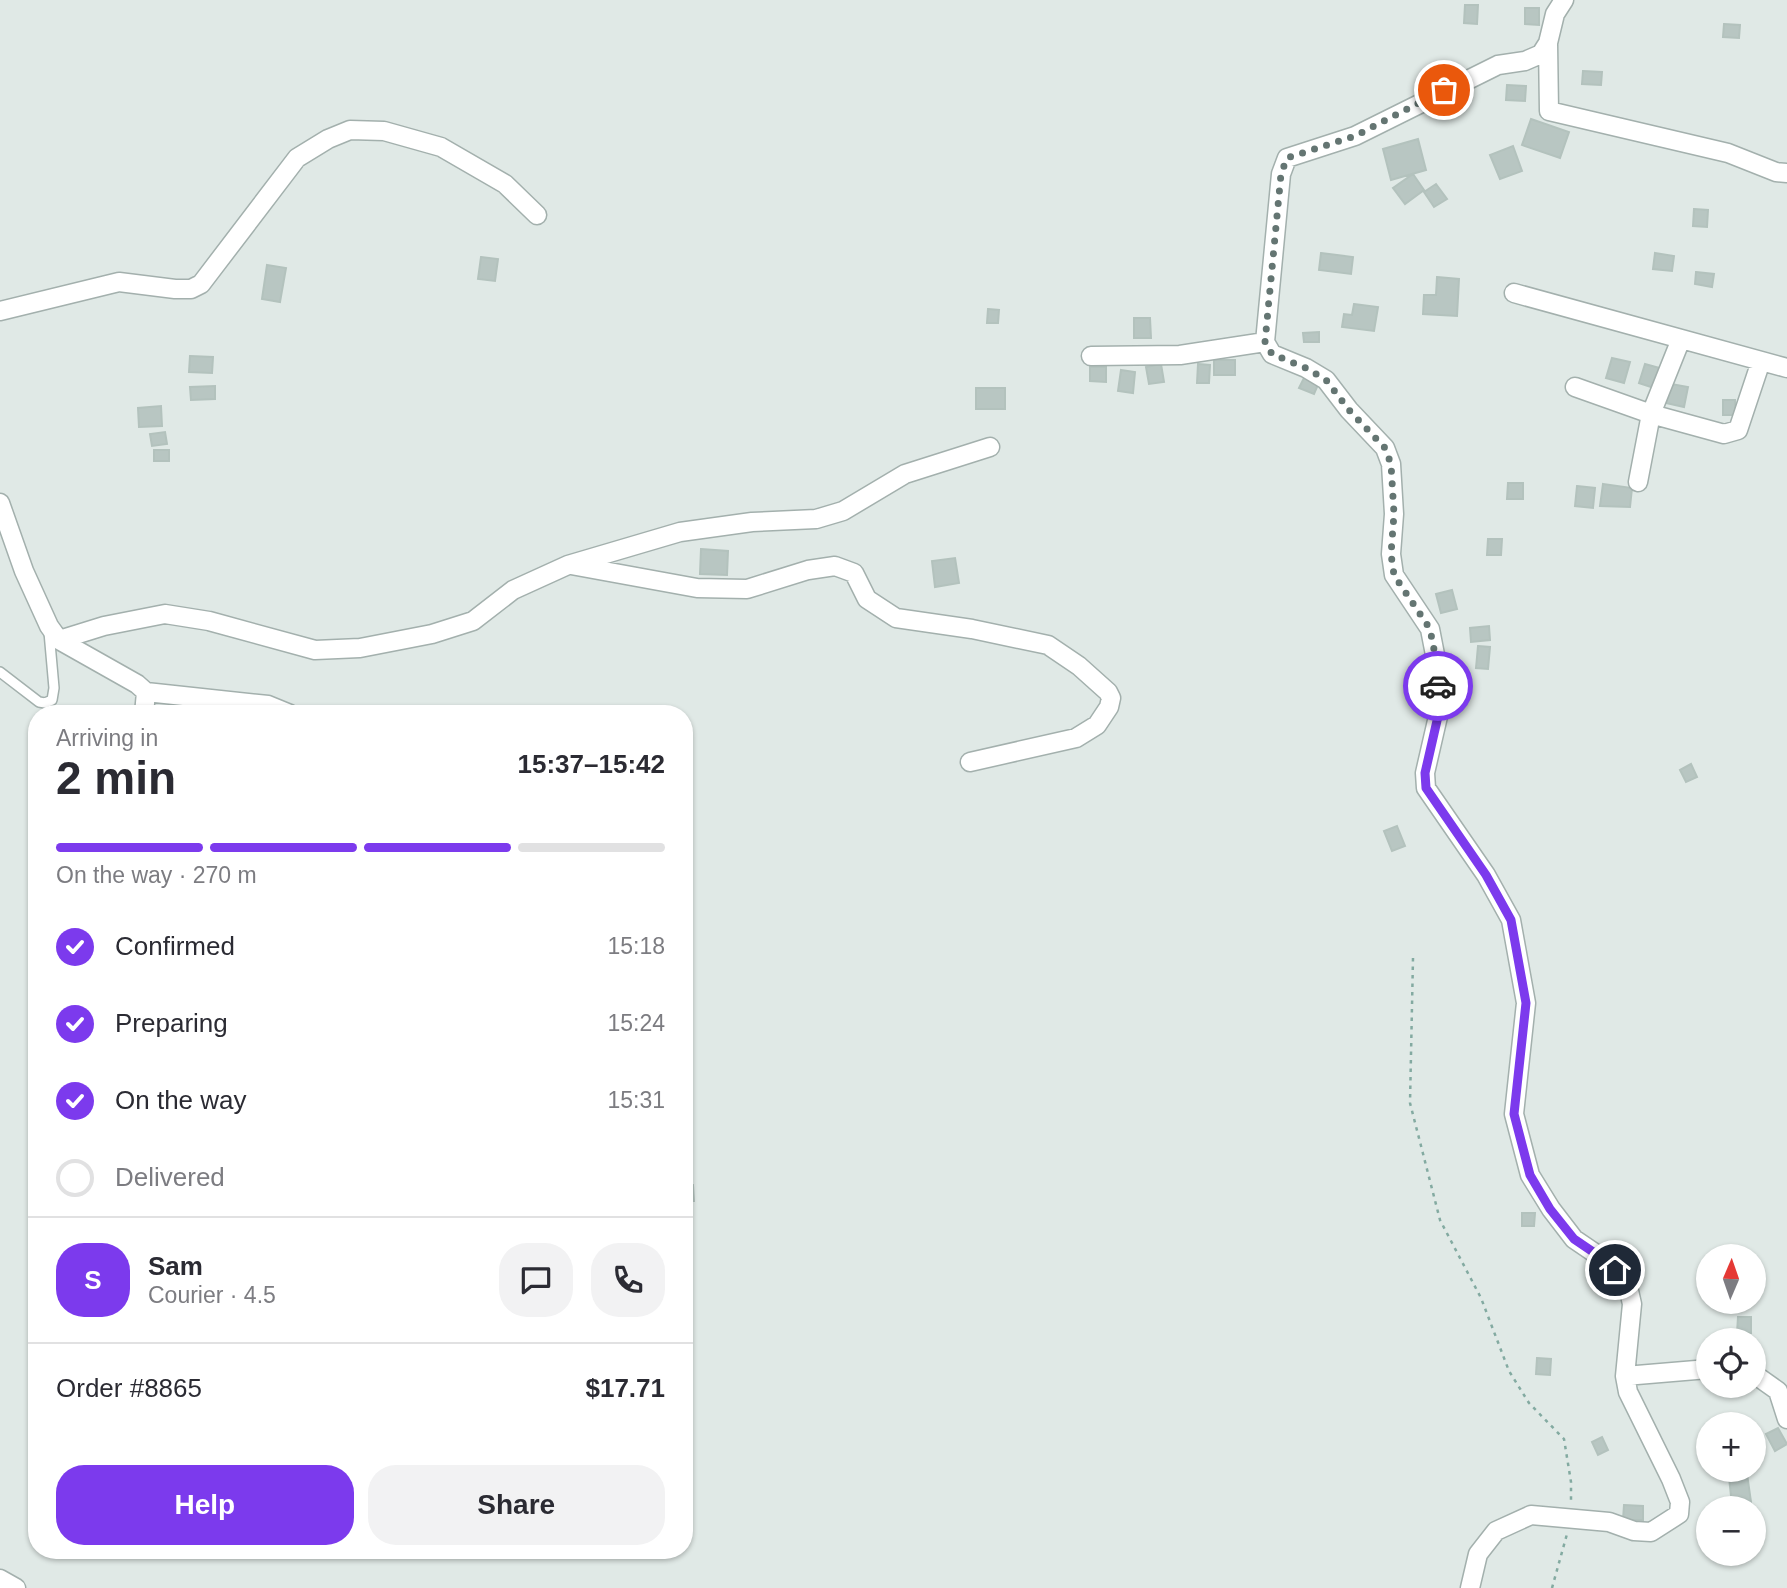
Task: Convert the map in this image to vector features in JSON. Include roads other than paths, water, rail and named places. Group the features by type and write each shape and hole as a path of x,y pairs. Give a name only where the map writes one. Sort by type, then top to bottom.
{"street":[{"path":"1564,0 1555,14 1548,43 1549,111 1728,153 1776,172 1787,173"},
{"path":"1470,1588 1478,1555 1496,1531 1531,1515 1609,1522 1634,1531 1651,1532 1679,1514 1680,1502 1628,1392 1625,1376 1632,1304 1627,1282 1602,1258 1574,1239 1550,1209 1530,1175 1514,1114 1526,1003 1511,920 1486,875 1426,788 1425,773 1439,712 1437,665 1430,629 1394,575 1391,554 1394,514 1391,464 1385,448 1349,410 1326,380 1306,368 1272,354 1265,342 1281,174 1287,158 1355,136 1498,65 1525,61 1541,54 1548,43"},
{"path":"0,312 119,282 175,289 191,289 201,284 297,158 328,139 350,130 384,131 441,147 505,184 537,215"},
{"path":"1514,293 1787,368"},
{"path":"1638,482 1651,414 1681,339"},
{"path":"1091,356 1180,355 1265,342"},
{"path":"1575,387 1651,414 1731,434 1738,430 1761,361"},
{"path":"54,633 165,614 209,621 315,650 360,648 432,634 473,621 513,590 568,565 680,532 752,522 816,519 842,511 905,474 990,447"},
{"path":"0,503 24,570 54,633 146,692 268,705"},
{"path":"568,565 697,588 734,589 747,589 808,570 835,566 854,573 867,599 896,618 972,629 1048,645 1079,666 1108,692 1111,698 1109,707 1097,725 1076,738 970,762"},
{"path":"145,705 146,692"},
{"path":"1625,1376 1696,1370"},
{"path":"1766,1382 1778,1391 1787,1419"},
{"path":"0,1579 16,1588"}],"lane":[{"path":"0,672 39,702 52,700 54,633"}]}
